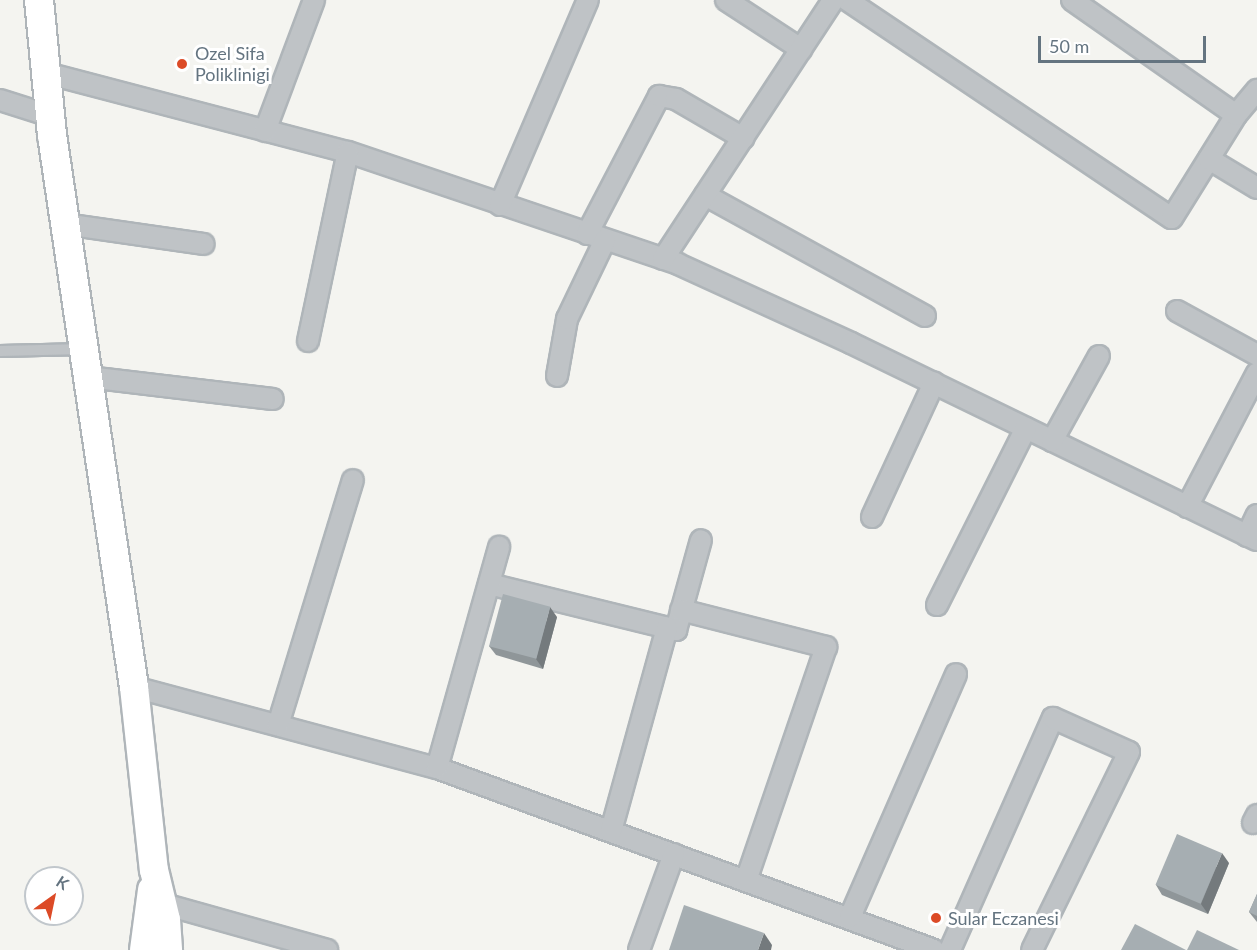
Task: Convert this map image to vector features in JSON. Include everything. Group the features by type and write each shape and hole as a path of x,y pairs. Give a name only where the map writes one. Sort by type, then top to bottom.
{"street":[{"path":"39,0 50,116 134,687 157,903 168,950"},
{"path":"265,131 314,0"},
{"path":"500,205 588,0"},
{"path":"726,0 801,49"},
{"path":"663,259 832,0"},
{"path":"847,0 1172,218 1236,115 1257,90"},
{"path":"1072,0 1236,115"},
{"path":"46,73 348,152 663,259 934,383 1252,538 1257,514"},
{"path":"557,376 567,319 596,237 659,96 676,99 743,138"},
{"path":"0,100 50,116"},
{"path":"308,341 348,152"},
{"path":"1209,159 1257,188"},
{"path":"705,195 925,315"},
{"path":"65,224 204,244"},
{"path":"1177,311 1257,355"},
{"path":"1052,441 1099,356"},
{"path":"1186,507 1257,373"},
{"path":"88,377 273,399"},
{"path":"872,517 934,383"},
{"path":"937,605 1026,428"},
{"path":"278,725 353,480"},
{"path":"489,584 676,630 701,540"},
{"path":"437,768 499,547"},
{"path":"681,610 826,647 746,880"},
{"path":"611,831 667,627"},
{"path":"850,917 956,674"},
{"path":"134,687 437,768 850,917 932,950"},
{"path":"950,950 1053,718 1129,752 1032,950"},
{"path":"639,950 674,854"},
{"path":"144,950 157,903"},
{"path":"157,903 327,950"}],"lane":[{"path":"0,351 84,349"}],"building":[{"path":"503,594 550,607 536,659 489,646"},
{"path":"1177,834 1222,853 1201,904 1156,885"},
{"path":"1257,894 1257,916 1249,912"},
{"path":"684,905 764,933 758,950 669,950"},
{"path":"1135,924 1186,950 1121,950"},
{"path":"1197,930 1239,950 1187,950"}],"place":[{"name":"Ozel Sifa Poliklinigi","path":"182,64"},
{"name":"Sular Eczanesi","path":"936,918"}]}
